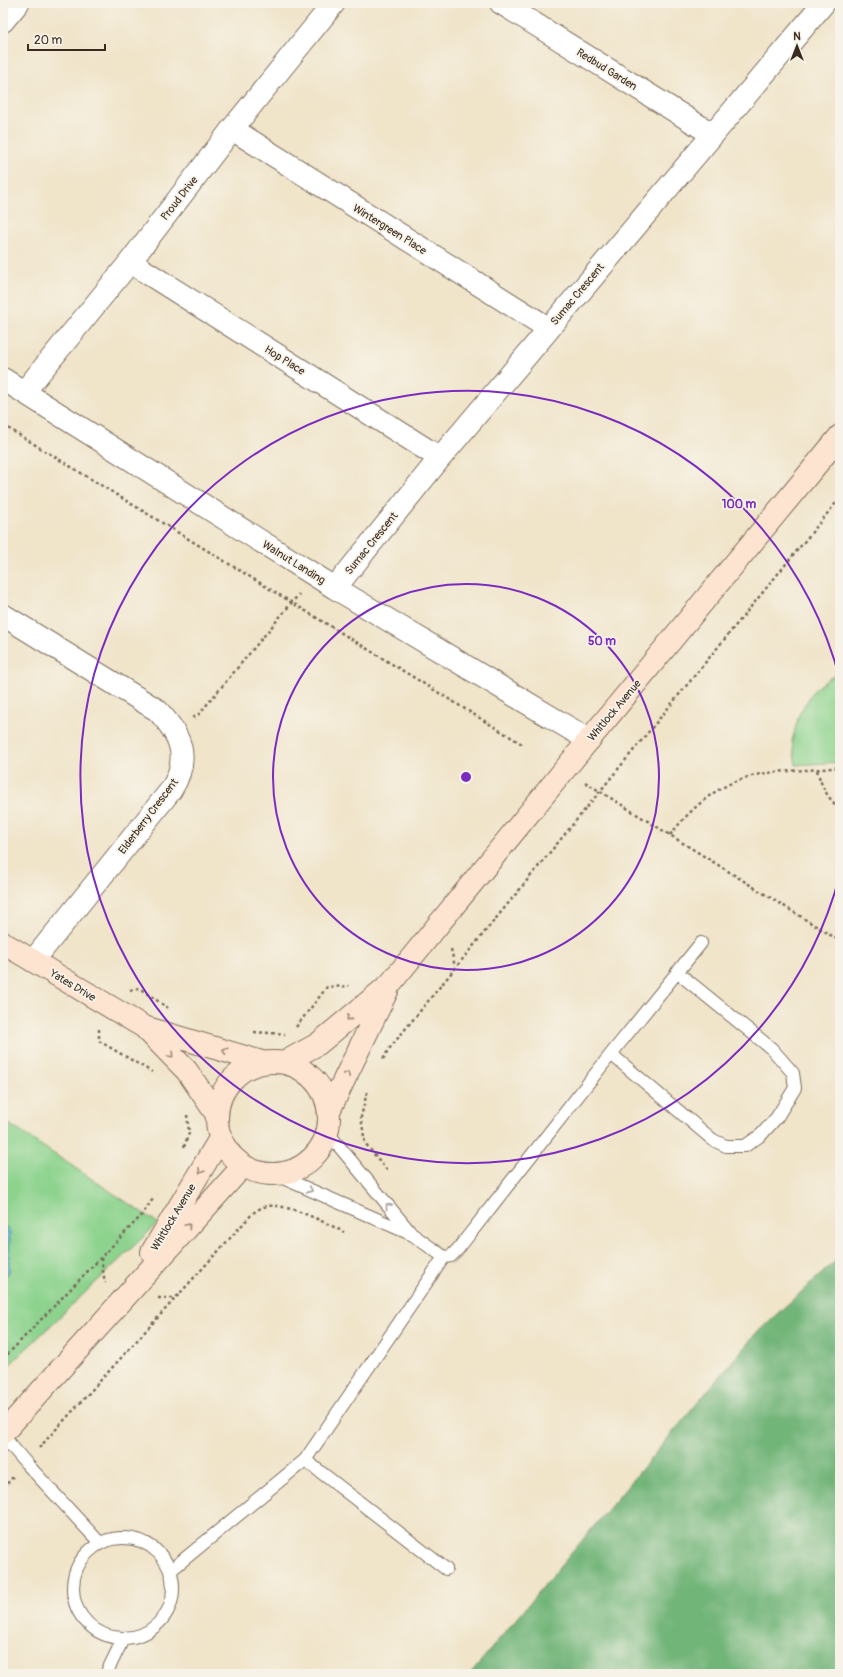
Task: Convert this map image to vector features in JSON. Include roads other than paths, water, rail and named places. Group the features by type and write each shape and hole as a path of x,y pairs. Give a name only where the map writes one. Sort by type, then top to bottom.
{"street":[{"path":"3,21 18,3"},
{"name":"Proud Drive","path":"24,392 130,262 232,129 334,3"},
{"name":"Redbud Garden","path":"501,3 712,134"},
{"name":"Sumac Crescent","path":"335,588 548,328 824,3"},
{"name":"Wintergreen Place","path":"232,129 548,328"},
{"name":"Hop Place","path":"130,262 440,458"},
{"name":"Walnut Landing","path":"3,379 335,588 589,740"},
{"name":"Whitlock Avenue","path":"285,1062 318,1044 390,984 840,436"},
{"name":"Elderberry Crescent","path":"3,615 157,710 174,730 181,745 182,761 179,778 33,962"},
{"name":"Yates Drive","path":"3,944 144,1027 262,1062"},
{"name":"Whitlock Avenue","path":"330,1109 390,984"},
{"name":"Yates Drive","path":"144,1027 187,1071 217,1115"},
{"path":"262,1062 285,1062 302,1068 315,1079 325,1093 330,1109 328,1133 323,1145 315,1156 294,1170 274,1174 255,1171 243,1166 232,1156 223,1144 218,1129 217,1115 221,1096 231,1080 245,1069 262,1062"},
{"name":"Whitlock Avenue","path":"125,1298 221,1137"},
{"name":"Whitlock Avenue","path":"3,1434 243,1166"}],"lane":[{"path":"274,1174 413,1236 444,1257 451,1256 701,943"},
{"path":"611,1054 713,1140 726,1146 745,1146 761,1135 777,1117 795,1088 793,1072 772,1048 677,972"},
{"path":"328,1133 413,1236"},
{"path":"171,1570 305,1460 444,1257"},
{"path":"3,1434 26,1463 100,1543"},
{"path":"305,1460 446,1569"},
{"path":"116,1538 128,1538 149,1545 162,1556 171,1570 174,1592 172,1603 165,1618 154,1629 139,1637 123,1640 106,1636 92,1628 81,1616 74,1601 73,1585 77,1568 86,1554 100,1543 116,1538"},
{"path":"106,1674 123,1640"}],"water":[{"path":"3,1224 10,1232 9,1273 3,1278"}]}
